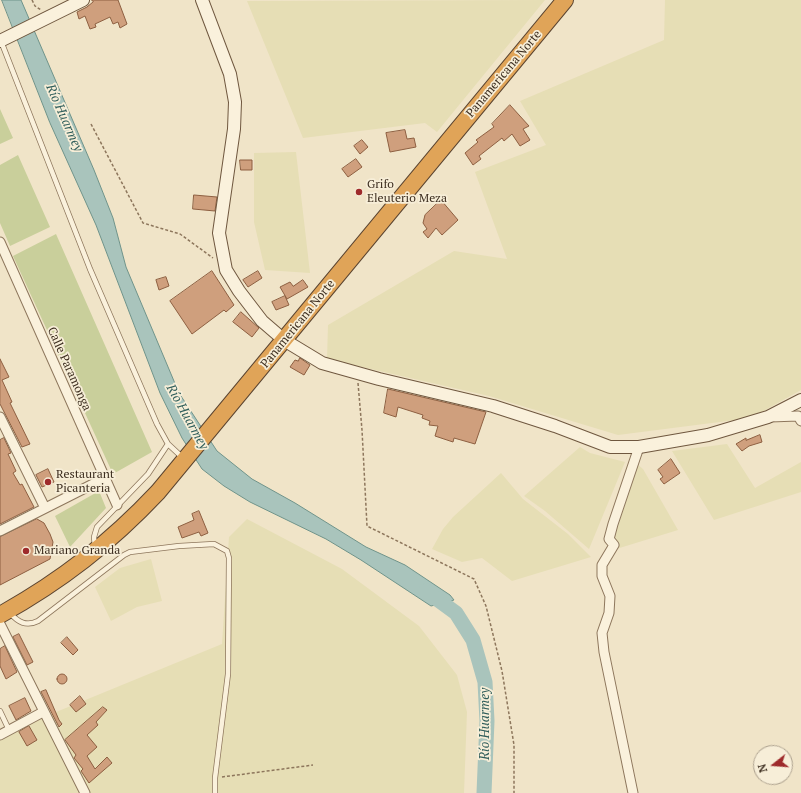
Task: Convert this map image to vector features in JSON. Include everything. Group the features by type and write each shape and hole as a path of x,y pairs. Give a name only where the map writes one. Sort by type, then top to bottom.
{"highway":[{"name":"Panamericana Norte","path":"2,616 59,580 95,553 144,508 186,461 565,0"}],"street":[{"path":"1,40 83,0"},
{"path":"202,0 230,74 235,102 234,129 219,233 226,270 262,321 284,340 322,363 493,406 555,426 610,447 639,447 708,435 768,417 801,400"},
{"name":"Calle Paramonga","path":"0,242 2,255 117,505"},
{"path":"768,417 798,416 801,421"},
{"path":"0,417 45,508"},
{"path":"633,793 604,652 602,634 608,613 610,596 602,576 602,565 614,545 609,539 639,447"},
{"path":"0,531 105,478"},
{"path":"2,616 43,712 85,793"},
{"path":"0,735 43,712"}],"lane":[{"path":"1,40 90,269 157,424 168,444 186,461"},
{"path":"95,553 95,532 117,505 148,474 168,444"},
{"path":"2,616 28,624 38,621 124,555 130,552 179,546 214,544 221,546 227,551 229,558 228,674 214,778 215,793"},
{"path":"0,711 9,730"}],"path":[{"path":"90,124 143,223 180,234 203,249 226,270"},
{"path":"354,372 358,382 367,526 474,579 486,606 502,671 514,745 514,793"},
{"path":"214,778 313,765"}],"shaded area":[{"path":"545,0 437,132 425,123 303,138 247,1"},
{"path":"665,0 801,0 801,390 751,418 618,435 489,396 327,359 328,325 454,251 507,259 475,172 546,145 520,101 664,40"},
{"path":"296,152 310,273 265,270 254,222 254,153"},
{"path":"727,444 755,488 801,462 801,492 714,520 672,451"},
{"path":"580,447 590,453 625,462 589,549 545,511 524,496"},
{"path":"637,464 643,469 678,530 613,550 611,538"},
{"path":"501,473 523,499 568,534 591,557 512,581 482,558 462,562 432,549 443,529 453,517"},
{"path":"247,519 342,569 419,626 457,675 467,712 464,793 0,793 0,735 222,644 229,537"},
{"path":"151,559 162,601 137,607 111,621 95,587 120,568"}],"green space":[{"path":"0,109 13,138 0,144"},
{"path":"18,155 50,227 10,246 0,223 0,165"},
{"path":"56,234 152,452 113,474 13,256"},
{"path":"99,491 106,508 70,547 55,516"}],"water":[{"name":"Río Huarmey","path":"2,0 21,0 94,170 113,218 126,267 179,393 217,451 252,479 295,503 366,547 405,565 450,595 454,600 431,606 326,539 250,502 224,486 202,469 182,438 160,393 96,225 50,123"}],"building":[{"path":"92,0 118,0 127,24 120,28 118,22 113,24 110,17 95,24 96,27 90,29 85,16 79,19 77,12 87,7 93,2"},
{"path":"510,105 529,126 523,129 530,140 520,146 512,134 504,141 502,138 479,156 481,159 473,165 465,153 478,142 476,140 494,127 492,124"},
{"path":"405,130 407,139 414,138 416,147 390,152 386,133"},
{"path":"362,140 368,147 360,154 354,146"},
{"path":"356,159 362,167 348,177 342,169"},
{"path":"240,160 252,160 252,170 241,170"},
{"path":"194,195 217,197 215,211 193,209"},
{"path":"441,200 458,220 442,235 436,228 428,238 423,232 427,229 423,223 425,215"},
{"path":"212,271 234,305 226,312 224,310 192,334 170,301"},
{"path":"258,271 262,278 248,287 243,280"},
{"path":"166,277 169,286 159,290 156,280"},
{"path":"303,280 308,287 287,299 280,287 290,282 293,286"},
{"path":"285,296 289,305 276,310 272,302"},
{"path":"241,312 259,328 252,337 233,322"},
{"path":"300,358 310,365 304,375 290,367 295,360 298,361"},
{"path":"0,359 9,377 2,380 12,402 10,403 30,444 22,447 0,404"},
{"path":"388,389 486,412 475,444 454,438 453,442 435,436 438,426 429,425 430,421 422,418 423,415 398,407 396,417 384,413"},
{"path":"760,435 762,442 749,446 742,451 736,444 746,438 746,440"},
{"path":"4,438 11,453 8,454 16,471 13,473 20,485 22,484 34,507 0,524 0,440"},
{"path":"671,459 680,473 664,484 660,479 663,477 658,470"},
{"path":"48,469 54,482 42,487 36,475"},
{"path":"199,511 208,533 201,536 199,532 182,538 178,527 194,520 192,514"},
{"name":"Mariano Granda","path":"37,519 44,523 53,542 50,559 0,585 0,537"},
{"path":"19,634 33,662 27,665 13,637"},
{"path":"67,637 78,650 73,655 61,643"},
{"path":"5,646 17,672 6,679 0,666 0,649"},
{"path":"60,674 64,674 66,675 66,683 60,684 57,681 57,677"},
{"path":"46,690 62,724 59,727 41,692"},
{"path":"80,696 86,704 76,712 70,705"},
{"path":"25,698 31,711 16,720 9,706"},
{"path":"103,707 107,710 96,722 98,725 87,735 97,747 87,756 95,769 107,757 112,763 89,783 81,771 83,769 74,758 76,755 65,740"},
{"path":"29,726 37,740 27,746 19,732"}],"waterway":[{"name":"Río Huarmey","path":"426,591 456,613 473,640 485,682 487,721 484,793"}],"place":[{"name":"Grifo Eleuterio Meza","path":"359,192"},
{"name":"Restaurant Picanteria","path":"48,482"},
{"name":"Mariano Granda","path":"26,551"}]}
